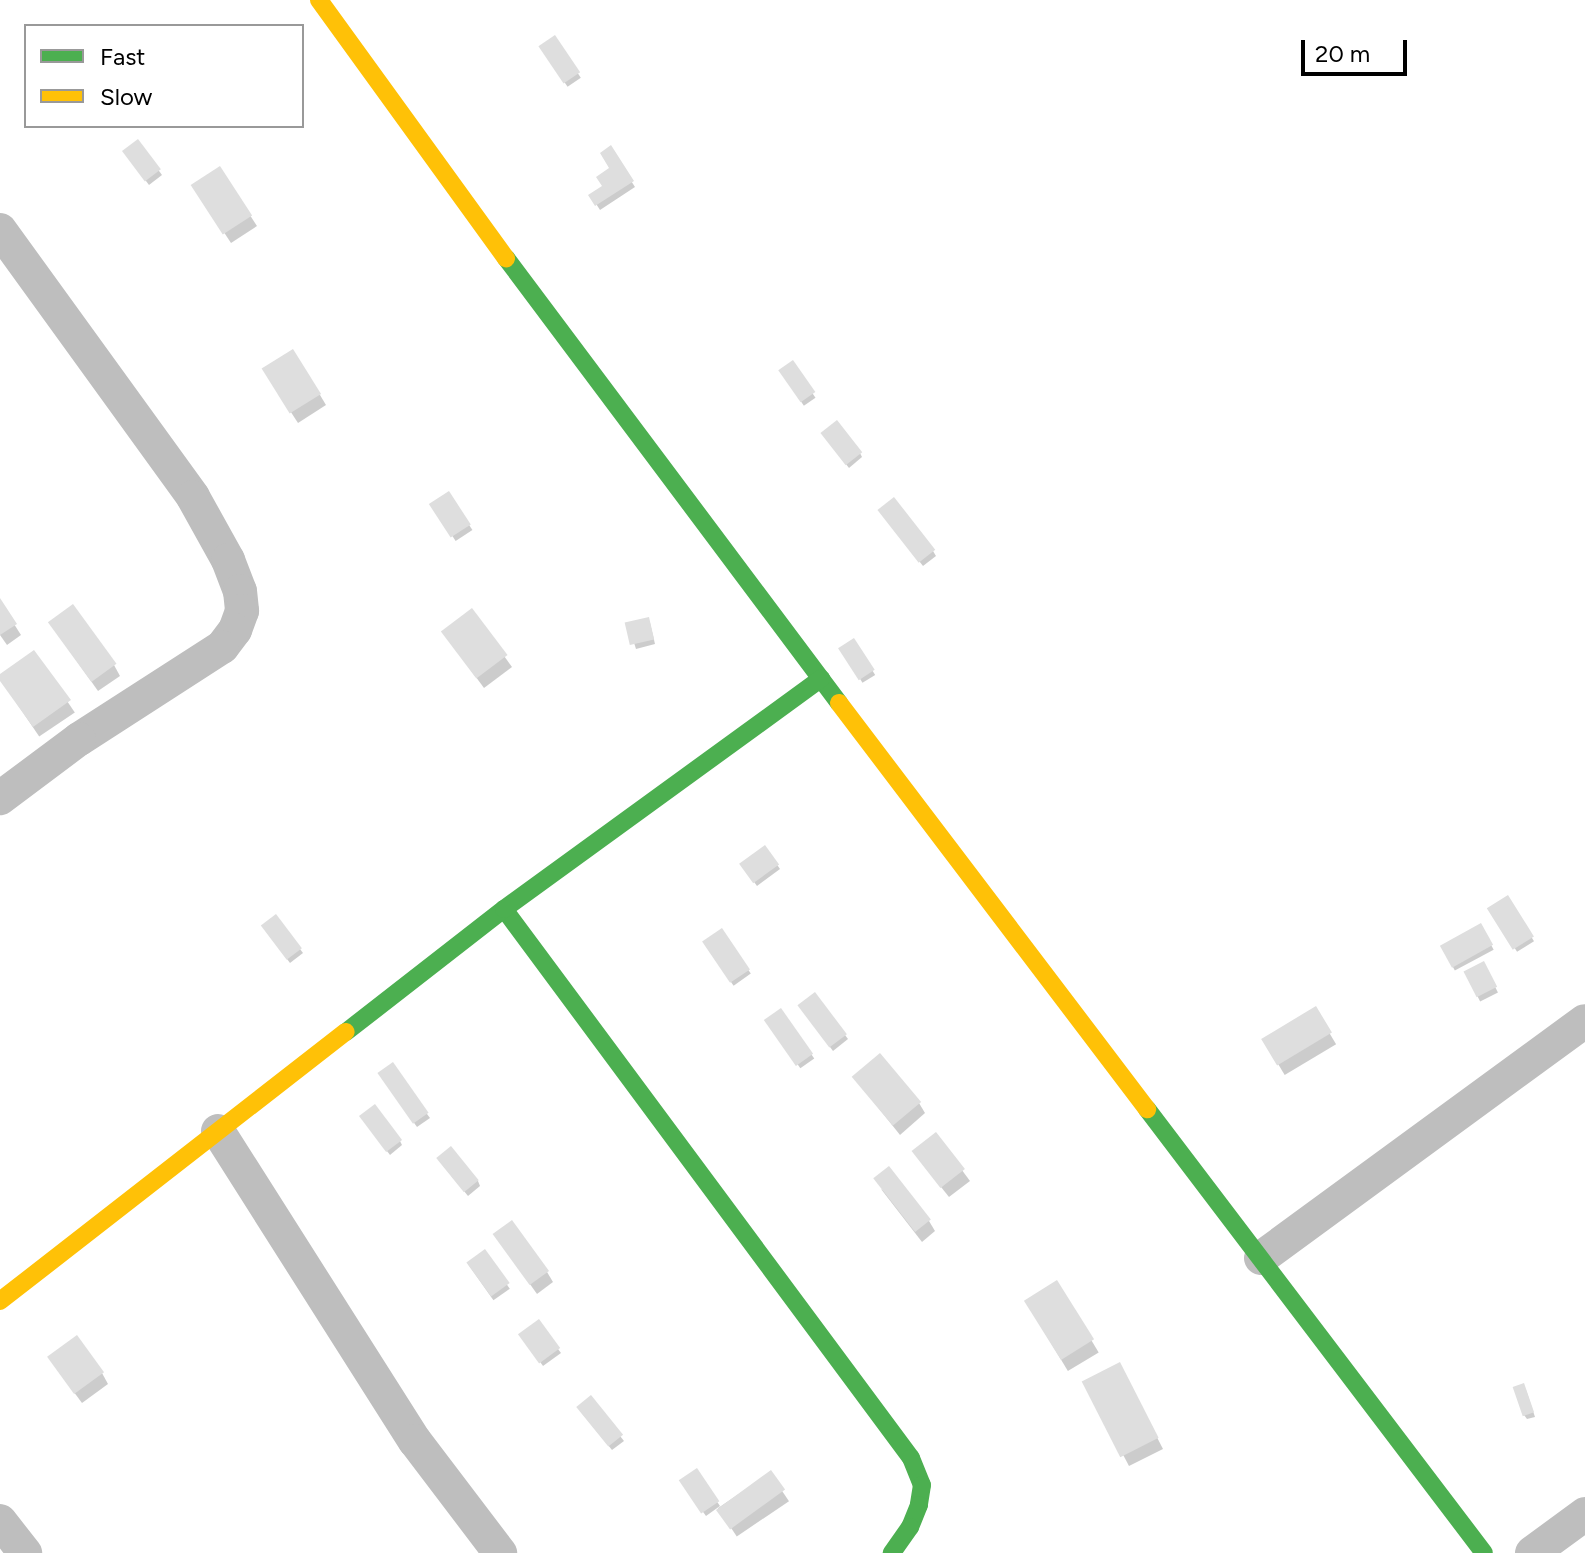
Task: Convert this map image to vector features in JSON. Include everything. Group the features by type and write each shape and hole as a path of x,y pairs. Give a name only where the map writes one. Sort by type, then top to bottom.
{"street":[{"path":"319,0 475,217 821,679 1484,1553"},
{"path":"0,230 193,497 228,560 240,591 242,611 235,630 222,647 79,739 0,798"},
{"path":"0,1301 504,909 821,679"},
{"path":"504,909 911,1458 922,1485 919,1505 910,1527 892,1553"},
{"path":"1261,1258 1585,1021"},
{"path":"218,1131 415,1441 500,1553"},
{"path":"1532,1553 1585,1514"},
{"path":"0,1521 25,1553"}],"building":[{"path":"555,35 580,72 564,83 538,46"},
{"path":"138,139 161,169 145,181 122,151"},
{"path":"611,145 634,181 595,206 588,195 602,186 596,177 609,168 600,153"},
{"path":"220,166 252,215 223,235 191,185"},
{"path":"293,349 321,394 290,414 262,369"},
{"path":"793,360 815,392 801,402 778,370"},
{"path":"837,420 862,452 846,465 820,433"},
{"path":"449,491 471,525 451,538 429,504"},
{"path":"894,497 935,550 919,563 877,510"},
{"path":"0,598 17,624 0,635"},
{"path":"73,604 116,664 91,682 48,622"},
{"path":"472,608 508,655 476,679 441,631"},
{"path":"649,617 654,639 630,645 625,623"},
{"path":"854,638 875,670 859,680 838,648"},
{"path":"34,650 71,700 33,727 0,681 0,674"},
{"path":"765,845 779,864 753,883 739,864"},
{"path":"1508,895 1534,937 1513,950 1487,908"},
{"path":"276,914 302,948 287,960 261,925"},
{"path":"1481,923 1493,945 1452,968 1440,946"},
{"path":"722,928 750,969 730,983 702,941"},
{"path":"1484,961 1497,987 1477,997 1464,971"},
{"path":"815,992 847,1034 829,1048 797,1005"},
{"path":"1316,1006 1332,1033 1277,1066 1261,1039"},
{"path":"781,1008 813,1054 796,1066 764,1020"},
{"path":"880,1053 921,1102 893,1126 852,1077"},
{"path":"393,1062 429,1113 413,1124 377,1073"},
{"path":"375,1104 402,1140 386,1152 359,1116"},
{"path":"936,1132 965,1169 941,1188 912,1151"},
{"path":"451,1146 479,1180 464,1192 436,1158"},
{"path":"889,1166 931,1220 915,1232 873,1178"},
{"path":"512,1220 549,1271 530,1285 493,1234"},
{"path":"485,1249 510,1283 491,1296 466,1263"},
{"path":"1057,1280 1094,1339 1061,1360 1024,1301"},
{"path":"539,1319 560,1348 539,1363 518,1334"},
{"path":"77,1335 104,1372 74,1394 47,1357"},
{"path":"1120,1362 1159,1438 1120,1457 1082,1382"},
{"path":"1524,1383 1534,1412 1523,1416 1513,1387"},
{"path":"591,1395 623,1435 608,1447 576,1407"},
{"path":"697,1468 719,1501 701,1513 679,1480"},
{"path":"771,1470 785,1489 730,1529 716,1510"}],"traffic: fast":[{"path":"506,258 839,703"},
{"path":"346,1032 504,909 821,679"},
{"path":"504,909 911,1458 922,1485 919,1505 910,1527 892,1553"},
{"path":"1147,1109 1484,1553"}],"traffic: slow":[{"path":"319,0 506,258"},
{"path":"839,703 1147,1109"},
{"path":"0,1301 346,1032"}]}
